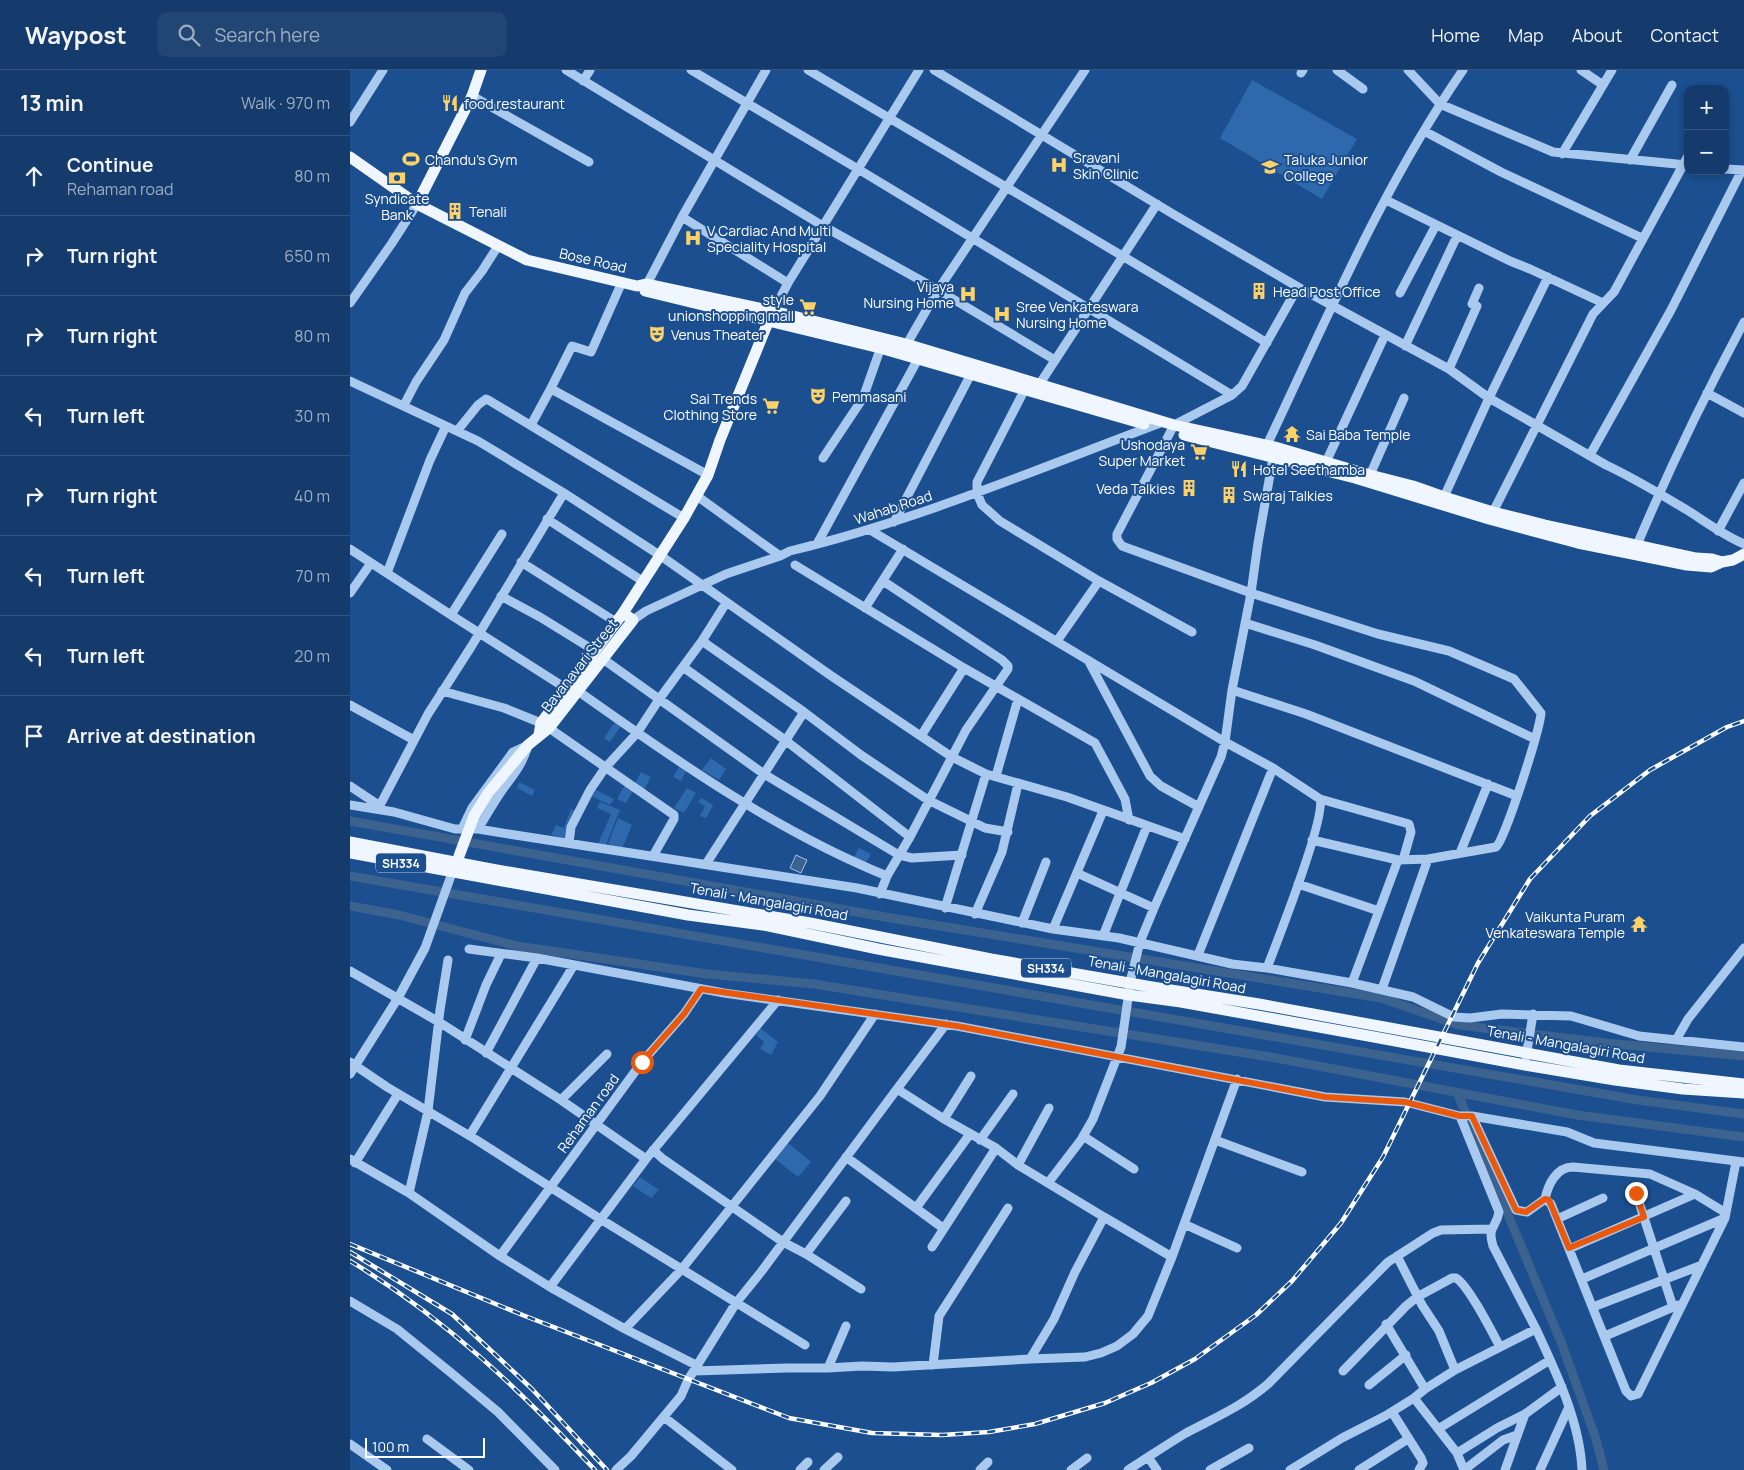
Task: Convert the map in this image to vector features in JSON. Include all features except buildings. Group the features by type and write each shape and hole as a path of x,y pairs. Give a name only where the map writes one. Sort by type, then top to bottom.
{"main road":[{"path":"417,204 472,96 481,70"},
{"name":"Bose Road","path":"350,157 417,204 527,260 771,316 904,349"},
{"path":"620,618 661,556 708,475 720,440 771,316"},
{"path":"904,349 918,359 971,374 1032,387"},
{"path":"904,349 1165,426 1326,462 1413,486 1493,512 1575,532 1722,562"},
{"path":"1272,450 1354,478 1489,519 1578,543 1687,565 1711,567 1733,560 1744,554"},
{"name":"Bavanavari Street","path":"454,868 474,816 489,792 528,745 539,735 573,690 599,655 620,618 633,620"},
{"name":"Bavanavari Street","path":"599,655 633,620"},
{"name":"SH334","path":"350,842 454,868 688,915 769,926 878,949 1129,989 1206,1007 1525,1065 1664,1086 1744,1094"},
{"name":"SH334","path":"350,853 454,868"},
{"name":"Tenali - Mangalagiri Road","path":"1129,989 1259,1004 1527,1049 1624,1070 1744,1084"}],"street":[{"path":"350,122 383,70"},
{"path":"566,70 823,226 938,290 1055,360"},
{"path":"583,81 590,70"},
{"path":"691,70 1232,395 1247,380 1298,287"},
{"path":"643,287 766,70"},
{"path":"808,70 1123,255 1267,343"},
{"path":"771,316 788,283 919,70"},
{"path":"934,70 1298,287 1449,369 1489,398 1659,494 1718,531 1744,544"},
{"path":"904,349 938,290 1085,70"},
{"path":"1337,70 1363,89"},
{"path":"1048,1183 1083,1136 1093,1119 1121,1046 1129,989 1139,946 1226,742 1232,690 1251,593 1272,450 1334,305 1386,200 1440,104 1463,70"},
{"path":"1581,70 1603,85"},
{"path":"1562,154 1612,70"},
{"path":"1413,72 1440,104 1553,152 1630,160 1684,162"},
{"path":"1630,160 1672,85"},
{"path":"472,96 589,162"},
{"path":"1424,132 1501,172 1642,238"},
{"path":"1493,512 1593,314 1614,292 1642,238 1684,165"},
{"path":"1590,455 1671,310 1743,170 1729,169"},
{"path":"1386,200 1457,236 1603,304"},
{"path":"350,303 417,204"},
{"path":"1157,204 1055,360 1032,387 976,486 984,508 1000,521 1099,581 1192,632"},
{"path":"682,216 788,283"},
{"path":"1400,294 1436,225"},
{"path":"1405,346 1457,236"},
{"path":"404,406 416,382 450,328 453,315 465,292 482,271 498,246"},
{"path":"1444,497 1489,398 1548,277"},
{"path":"531,425 572,346 591,352 622,282"},
{"path":"1449,369 1477,306 1472,304 1479,288"},
{"path":"1637,545 1707,393 1744,322"},
{"path":"1326,462 1385,334"},
{"path":"823,458 862,398 882,343"},
{"path":"817,544 918,359"},
{"path":"894,522 971,374"},
{"path":"350,381 478,441 564,493 661,556 701,586 952,757 986,774 1067,797 1185,839"},
{"path":"550,390 560,393 708,475"},
{"path":"1707,393 1744,413"},
{"name":"Wahab Road","path":"633,620 646,611 726,574 790,551 870,530 977,493 1165,426 1232,395"},
{"path":"1370,475 1404,398"},
{"path":"457,431 478,404 486,399 684,518"},
{"path":"387,573 430,460 446,426"},
{"path":"1165,426 1118,534 1117,540 1122,546 1251,593 1378,634 1449,651 1514,679 1541,713 1535,739 1500,844 1493,848 1428,858 1401,860 1312,840"},
{"path":"1718,531 1744,483"},
{"path":"379,808 428,714 564,493"},
{"path":"697,496 780,556"},
{"path":"547,520 644,582"},
{"path":"870,530 1226,742 1273,768 1320,799 1408,824 1411,832 1352,983"},
{"path":"451,615 502,534"},
{"path":"350,549 478,633 573,690 745,803 846,859 887,876"},
{"path":"865,608 903,549"},
{"path":"521,562 620,618"},
{"path":"350,593 370,563"},
{"path":"795,565 964,668 1095,743 1125,799 1129,820"},
{"path":"880,894 887,876 910,837 970,723 1007,673 1008,666 883,581"},
{"path":"1057,641 1099,581"},
{"path":"501,596 546,620 599,655 660,698 728,750 764,774 899,855 912,858 962,855"},
{"path":"569,843 571,827 587,796 605,768 637,733 702,641 726,603"},
{"path":"1245,623 1315,645 1414,681 1535,739"},
{"path":"702,641 804,712 861,755 928,800 985,828 1008,832"},
{"path":"1088,660 1150,776 1161,786 1199,807"},
{"path":"683,667 785,740 910,837"},
{"path":"921,736 964,668"},
{"path":"1232,690 1306,714 1517,796"},
{"path":"442,691 504,708 545,726 674,815 672,824 653,856"},
{"path":"996,776 1018,700"},
{"path":"350,705 414,740"},
{"path":"706,864 804,712"},
{"path":"462,829 477,800 513,752 528,745"},
{"path":"478,830 504,788 518,770 528,745"},
{"path":"1198,955 1273,768"},
{"path":"946,908 986,774"},
{"path":"975,914 1002,852 1018,784"},
{"path":"1460,853 1488,784"},
{"path":"350,786 379,808"},
{"path":"1267,968 1312,840 1322,804 1320,799"},
{"path":"350,805 379,808 455,829 478,830 569,843 857,888 975,914 1102,936 1139,946 1198,955 1232,964 1267,968 1352,983 1413,997 1454,1017 1470,1018 1502,1014 1533,1017 1571,1016 1639,1036 1744,1048"},
{"path":"1053,929 1103,811"},
{"path":"1102,936 1147,826"},
{"path":"1382,989 1428,858"},
{"path":"1022,923 1046,862"},
{"path":"350,1074 353,1064 398,998 424,948 454,868"},
{"path":"1077,873 1154,908"},
{"path":"1298,884 1379,911"},
{"path":"1676,1040 1688,1019 1744,948"},
{"path":"469,949 537,958 701,989 946,1024 1325,1097 1405,1102 1460,1116 1472,1116 1567,1132 1594,1143 1740,1162 1725,1215 1702,1266 1638,1394 1634,1396 1626,1391 1551,1204 1545,1199"},
{"path":"466,1040 486,985 501,954"},
{"path":"486,1054 537,958"},
{"path":"409,1193 428,1111 448,960"},
{"path":"470,1135 574,965"},
{"path":"350,971 439,1022 486,1054 561,1100 646,1159"},
{"name":"Rehaman road","path":"500,1256 642,1062 684,1014 701,989"},
{"path":"550,1287 653,1150 778,1000"},
{"path":"625,1330 681,1270 820,1096 876,1014"},
{"path":"1525,1065 1533,1017"},
{"path":"616,1470 631,1456 682,1396 688,1380 736,1303 946,1024"},
{"path":"561,1100 607,1054"},
{"path":"353,1064 398,1094 470,1135 681,1270 805,1346"},
{"path":"944,1119 971,1076"},
{"path":"398,1094 352,1161 409,1193 500,1256 550,1287 625,1330 696,1369 893,1367 1030,1358 1085,1357 1101,1354 1134,1334 1148,1316 1172,1257 1237,1079"},
{"path":"897,1089 944,1119 996,1148 1018,1165 1172,1257"},
{"path":"980,1140 1013,1094"},
{"path":"1018,1165 1049,1108"},
{"path":"1460,1116 1498,1212 1498,1219 1491,1229 1490,1236 1493,1246 1536,1329 1562,1387 1580,1446 1582,1470"},
{"path":"1472,1116 1516,1210 1526,1212 1545,1199 1551,1180 1568,1167 1650,1174 1695,1194 1725,1215"},
{"path":"916,1208 970,1134"},
{"path":"1083,1136 1134,1169"},
{"path":"1215,1140 1302,1172"},
{"path":"932,1247 996,1148"},
{"path":"653,1150 684,1174 783,1242 806,1254 861,1289"},
{"path":"846,1157 943,1228"},
{"path":"1636,1193 1673,1307"},
{"path":"1569,1248 1695,1194"},
{"path":"1557,1219 1603,1198"},
{"path":"806,1254 846,1201"},
{"path":"933,1365 939,1316 1008,1208"},
{"path":"1582,1279 1725,1215"},
{"path":"1030,1358 1054,1319 1104,1217"},
{"path":"1184,1224 1237,1248"},
{"path":"1128,1470 1188,1432 1231,1411 1252,1398 1388,1262 1397,1256 1441,1230 1491,1229"},
{"path":"1397,1256 1417,1297 1439,1331 1455,1370"},
{"path":"1593,1308 1702,1266"},
{"path":"1343,1371 1386,1324 1417,1297 1448,1279 1456,1278 1462,1284 1500,1347"},
{"path":"350,1301 397,1329 450,1372 498,1412 554,1470"},
{"path":"1605,1336 1684,1302"},
{"path":"1386,1324 1425,1389"},
{"path":"828,1368 846,1326"},
{"path":"1290,1470 1342,1438 1392,1412 1455,1370 1536,1329"},
{"path":"1369,1385 1406,1355"},
{"path":"1438,1430 1550,1360"},
{"path":"1457,1453 1497,1428 1525,1414 1562,1387"},
{"path":"1414,1398 1457,1453 1464,1470 1503,1440 1517,1435"},
{"path":"1540,1470 1568,1409"},
{"path":"1392,1412 1421,1458 1423,1463 1419,1470"},
{"path":"1505,1470 1525,1414"},
{"path":"664,1417 732,1470"},
{"path":"427,1439 469,1470"},
{"path":"1360,1470 1408,1439"},
{"path":"350,1444 381,1468"},
{"path":"1210,1470 1249,1448"},
{"path":"824,1470 838,1457"},
{"path":"1148,1457 1157,1470"},
{"path":"1071,1470 1087,1458"},
{"path":"800,1470 808,1462"},
{"path":"980,1470 988,1462"}],"shaded area":[{"path":"1252,80 1357,139 1322,199 1220,138"},
{"path":"616,720 622,725 610,742 604,738"},
{"path":"711,758 726,769 719,780 702,770"},
{"path":"681,763 688,768 681,781 673,777"},
{"path":"641,772 651,777 644,790 634,785"},
{"path":"519,782 535,790 532,796 517,788"},
{"path":"626,783 634,789 626,803 617,799"},
{"path":"687,788 696,793 684,813 674,808"},
{"path":"594,789 614,799 610,805 591,796"},
{"path":"701,798 713,806 706,818 700,816 705,806 698,802"},
{"path":"600,802 620,810 605,847 598,844 611,814 597,808"},
{"path":"571,809 578,812 568,839 551,835 556,825 564,828"},
{"path":"618,818 632,825 622,849 608,844"},
{"path":"859,848 871,854 866,863 854,857"},
{"path":"796,855 807,860 801,873 790,868"},
{"path":"760,1028 778,1042 771,1055 760,1049 764,1042 756,1035"},
{"path":"788,1143 811,1162 798,1177 775,1159"},
{"path":"640,1177 659,1190 651,1198 633,1186"}],"waterway":[{"path":"350,821 885,917 1381,998 1459,1025 1606,1043 1744,1056"},
{"path":"350,876 1638,1100 1744,1114"},
{"path":"350,906 399,915 517,946 707,974 814,984 1270,1057 1577,1115 1744,1137"},
{"path":"1457,1092 1561,1342 1596,1439 1604,1470"}],"railway":[{"path":"350,1244 525,1316 789,1418 872,1433 942,1435 989,1432 1035,1424 1105,1403 1151,1383 1195,1359 1256,1315 1292,1281 1341,1223 1383,1157 1478,963 1530,879 1590,816 1650,770 1727,727 1744,721"},
{"path":"350,1252 452,1314 532,1389 607,1470"},
{"path":"350,1261 418,1306 480,1357 539,1412 595,1470"}],"place":[{"name":"food restaurant","path":"450,103"},
{"name":"Chandu's Gym","path":"411,159"},
{"name":"Sravani Skin Clinic","path":"1059,165"},
{"name":"Taluka Junior College","path":"1270,167"},
{"name":"Syndicate Bank","path":"397,178"},
{"name":"Tenali","path":"455,211"},
{"name":"V Cardiac And Multi Speciality Hospital","path":"693,238"},
{"name":"Head Post Office","path":"1259,291"},
{"name":"Vijaya Nursing Home","path":"968,294"},
{"name":"style unionshopping mall","path":"808,307"},
{"name":"Sree Venkateswara Nursing Home","path":"1002,314"},
{"name":"Venus Theater","path":"657,334"},
{"name":"Pemmasani","path":"818,396"},
{"name":"Sai Trends Clothing Store","path":"771,406"},
{"name":"Sai Baba Temple","path":"1292,434"},
{"name":"Ushodaya Super Market","path":"1199,452"},
{"name":"Hotel Seethamba","path":"1239,469"},
{"name":"Veda Talkies","path":"1189,488"},
{"name":"Swaraj Talkies","path":"1229,495"},
{"name":"Vaikunta Puram Venkateswara Temple","path":"1639,924"}],"route":[{"path":"642,1062 684,1014 701,989 957,1026 1325,1097 1405,1102 1460,1116 1472,1116 1516,1210 1526,1212 1541,1201 1549,1200 1569,1248 1644,1217 1636,1193"}]}
